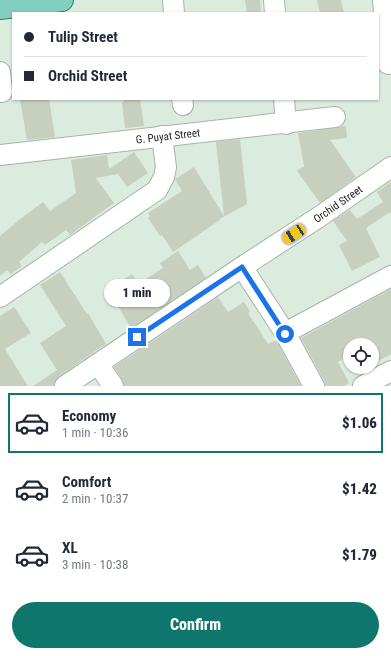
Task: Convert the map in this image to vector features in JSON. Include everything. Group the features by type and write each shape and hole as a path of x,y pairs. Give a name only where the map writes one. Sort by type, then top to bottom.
{"main road":[{"path":"0,8 62,0"}],"street":[{"path":"173,0 174,12"},
{"path":"274,0 275,12"},
{"path":"383,0 388,64"},
{"path":"0,72 2,92"},
{"path":"284,100 286,124"},
{"name":"G. Puyat Street","path":"0,155 335,118"},
{"path":"0,298 157,190 166,168 162,136"},
{"name":"Orchid Street","path":"65,386 319,217 391,167"},
{"path":"242,267 285,334 314,386"},
{"path":"285,334 391,276"},
{"path":"98,364 113,386"},
{"path":"363,386 391,371"}],"building":[{"path":"245,0 260,0 261,12 247,12"},
{"path":"317,0 341,0 344,12 320,12"},
{"path":"20,100 49,100 55,137 27,140"},
{"path":"123,100 140,100 144,126 125,128 122,102 124,102"},
{"path":"346,126 347,138 330,140 356,177 320,203 297,171 304,166 298,133"},
{"path":"240,139 247,204 220,219 173,252 162,235 160,236 148,218 150,216 148,213 182,191 175,179 194,167 224,216 216,142"},
{"path":"134,152 148,173 127,187 118,174 96,178 114,203 70,235 66,230 45,245 42,242 19,262 22,266 11,274 7,270 0,276 0,236 43,202 50,211 76,193 71,160 107,155 109,169"},
{"path":"391,182 391,214 390,212 366,228 380,257 352,271 339,245 347,241 333,221 350,210 357,219 383,202 377,192"},
{"path":"178,251 190,270 198,265 206,278 131,328 116,303 128,295 120,282 132,274 138,284 163,268 160,263"},
{"path":"60,272 87,314 88,313 106,344 59,376 55,381 54,386 33,386 57,370 40,343 66,326 40,285"},
{"path":"391,289 391,354 379,361 379,338 343,338 343,359 338,362 349,383 344,386 325,386 324,380 301,338"},
{"path":"218,297 228,312 244,302 250,312 248,313 268,344 276,340 301,386 124,386 114,367"},
{"path":"14,307 31,333 5,349 28,386 0,386 0,316"}],"route":[{"path":"137,337 242,267 285,334"}]}
